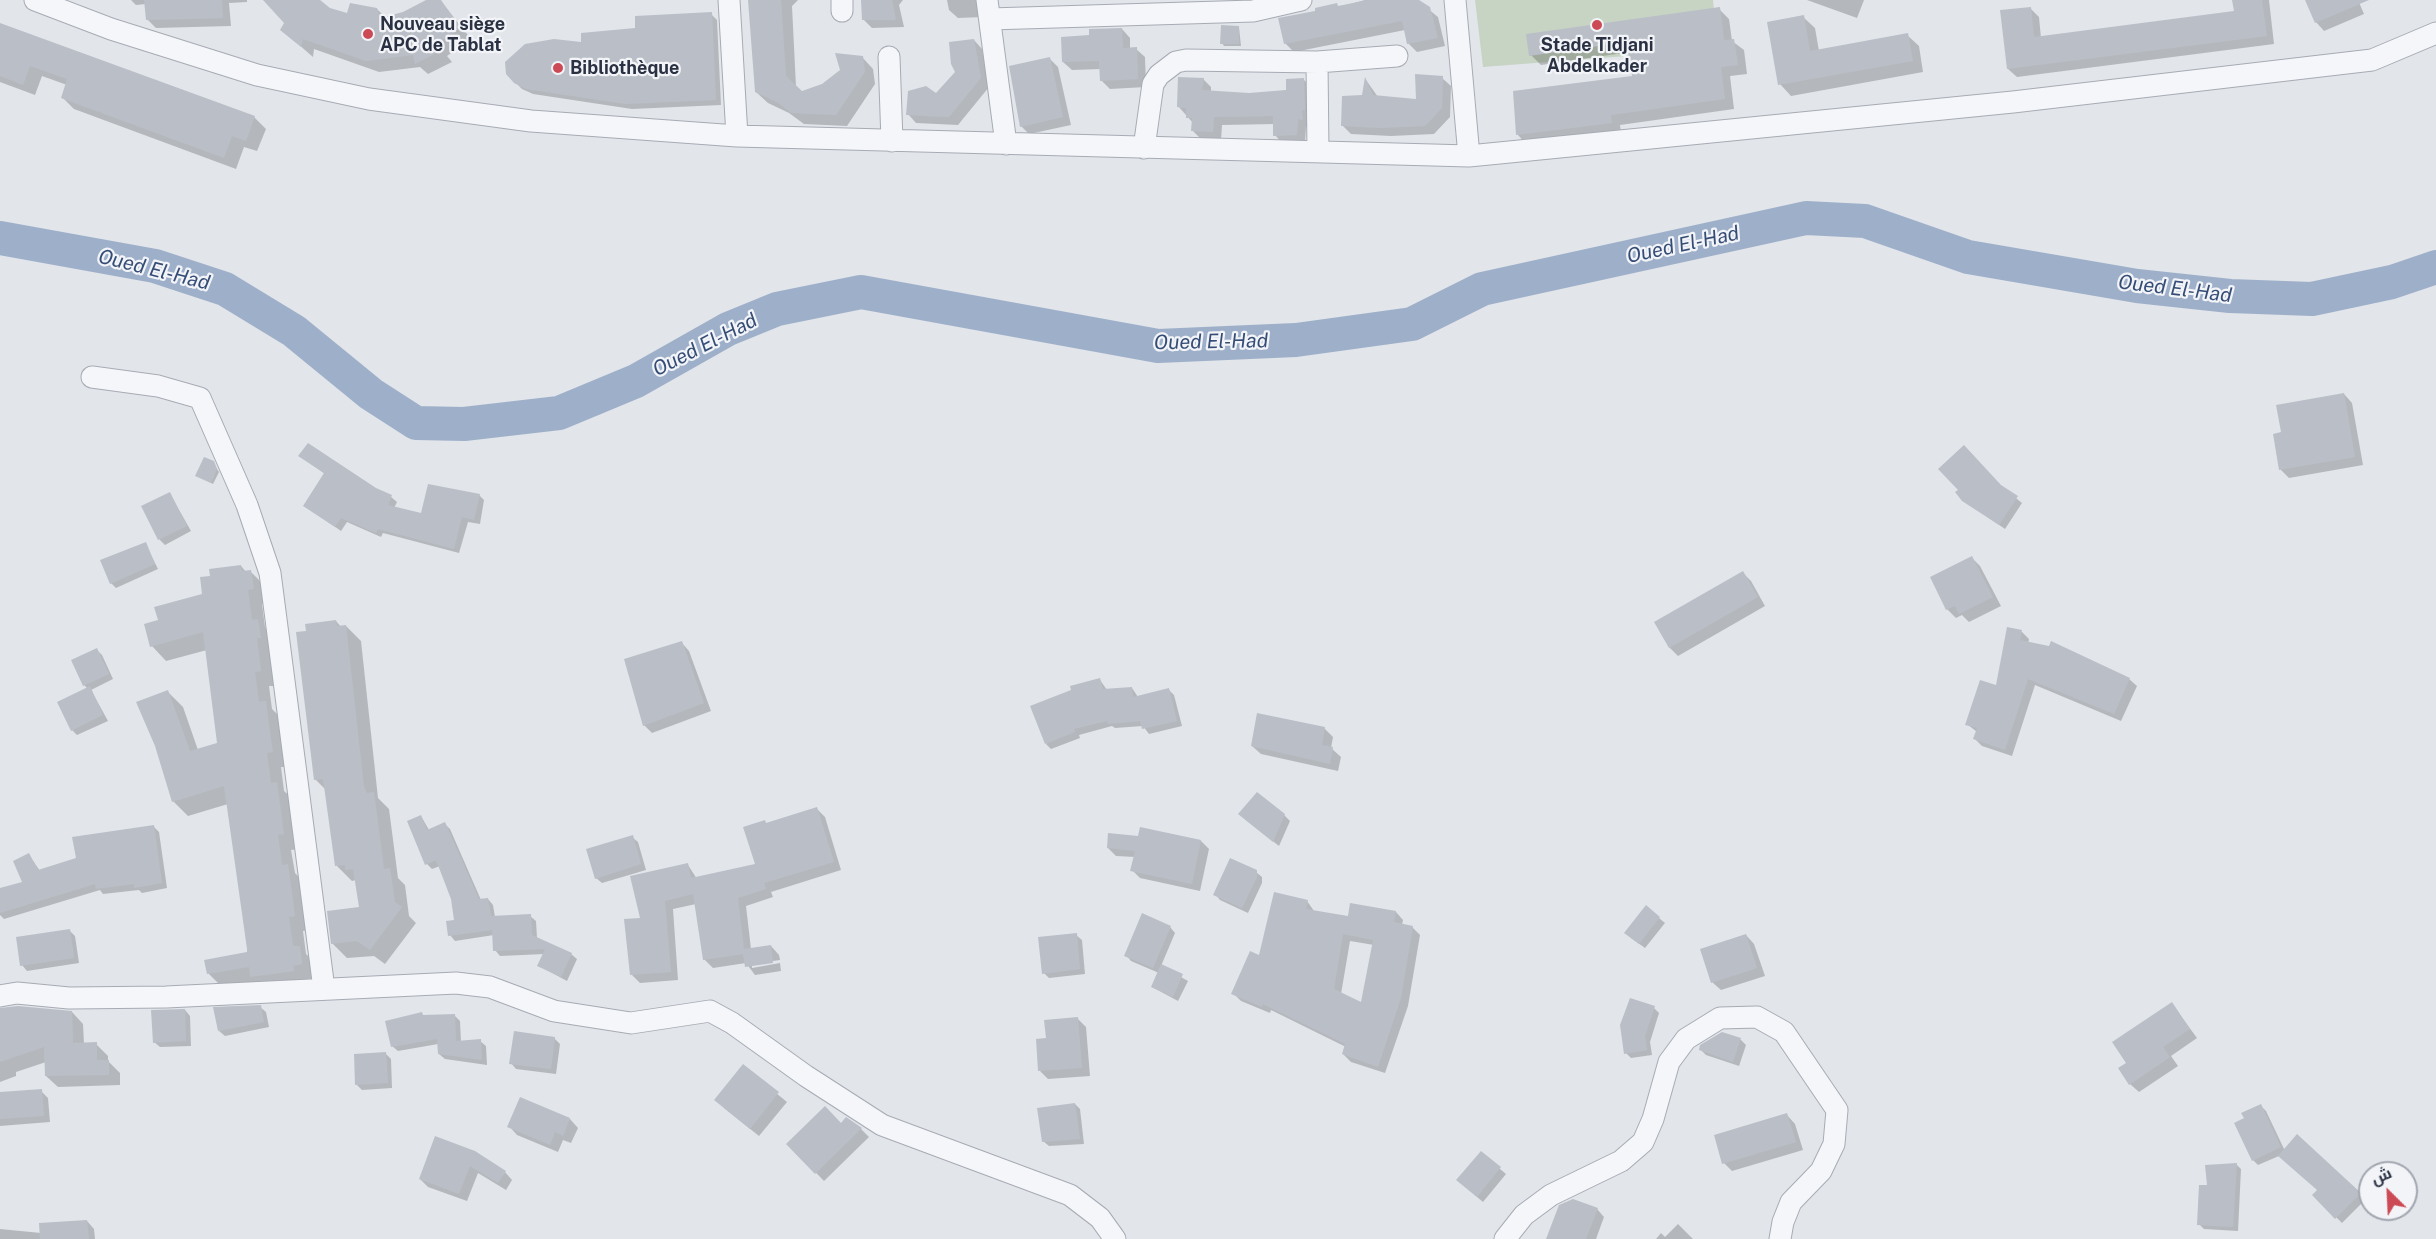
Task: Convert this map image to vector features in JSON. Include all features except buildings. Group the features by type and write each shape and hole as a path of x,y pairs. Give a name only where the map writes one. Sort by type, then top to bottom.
{"street":[{"path":"34,0 111,29 257,75 369,99 531,120 737,136 1469,156 2013,102 2372,60 2436,33"},
{"path":"729,0 737,136"},
{"path":"1006,144 989,9 1253,11 1301,0"},
{"path":"1455,0 1469,156"},
{"path":"1144,148 1154,84 1159,75 1176,62 1186,60 1317,62 1397,56"},
{"path":"889,57 892,141"},
{"path":"1317,62 1318,152"},
{"path":"92,377 158,386 200,398 247,505 270,573 324,989"},
{"path":"0,996 17,993 69,998 166,997 456,982 490,987 554,1011 631,1023 710,1011 732,1023 806,1076 882,1125 1070,1195 1100,1218 1115,1239"},
{"path":"1505,1239 1524,1215 1551,1195 1621,1161 1643,1142 1653,1119 1669,1062 1686,1039 1720,1018 1757,1017 1784,1032 1837,1110 1834,1144 1821,1171 1791,1202 1783,1222 1780,1239"}],"green space":[{"name":"Stade Tidjani Abdelkader","path":"1475,0 1713,0 1718,49 1483,67"}],"waterway":[{"name":"Oued El-Had","path":"0,238 155,266 225,289 294,331 371,394 416,423 464,424 559,413 636,381 728,329 777,309 861,292 1158,346 1296,340 1412,324 1482,289 1806,218 1865,221 1968,257 2137,286 2230,296 2312,299 2392,282 2436,267"}],"place":[{"name":"Stade Tidjani Abdelkader","path":"1597,25"},
{"name":"Nouveau siège APC de Tablat","path":"368,34"},
{"name":"Bibliothèque","path":"558,68"}]}
